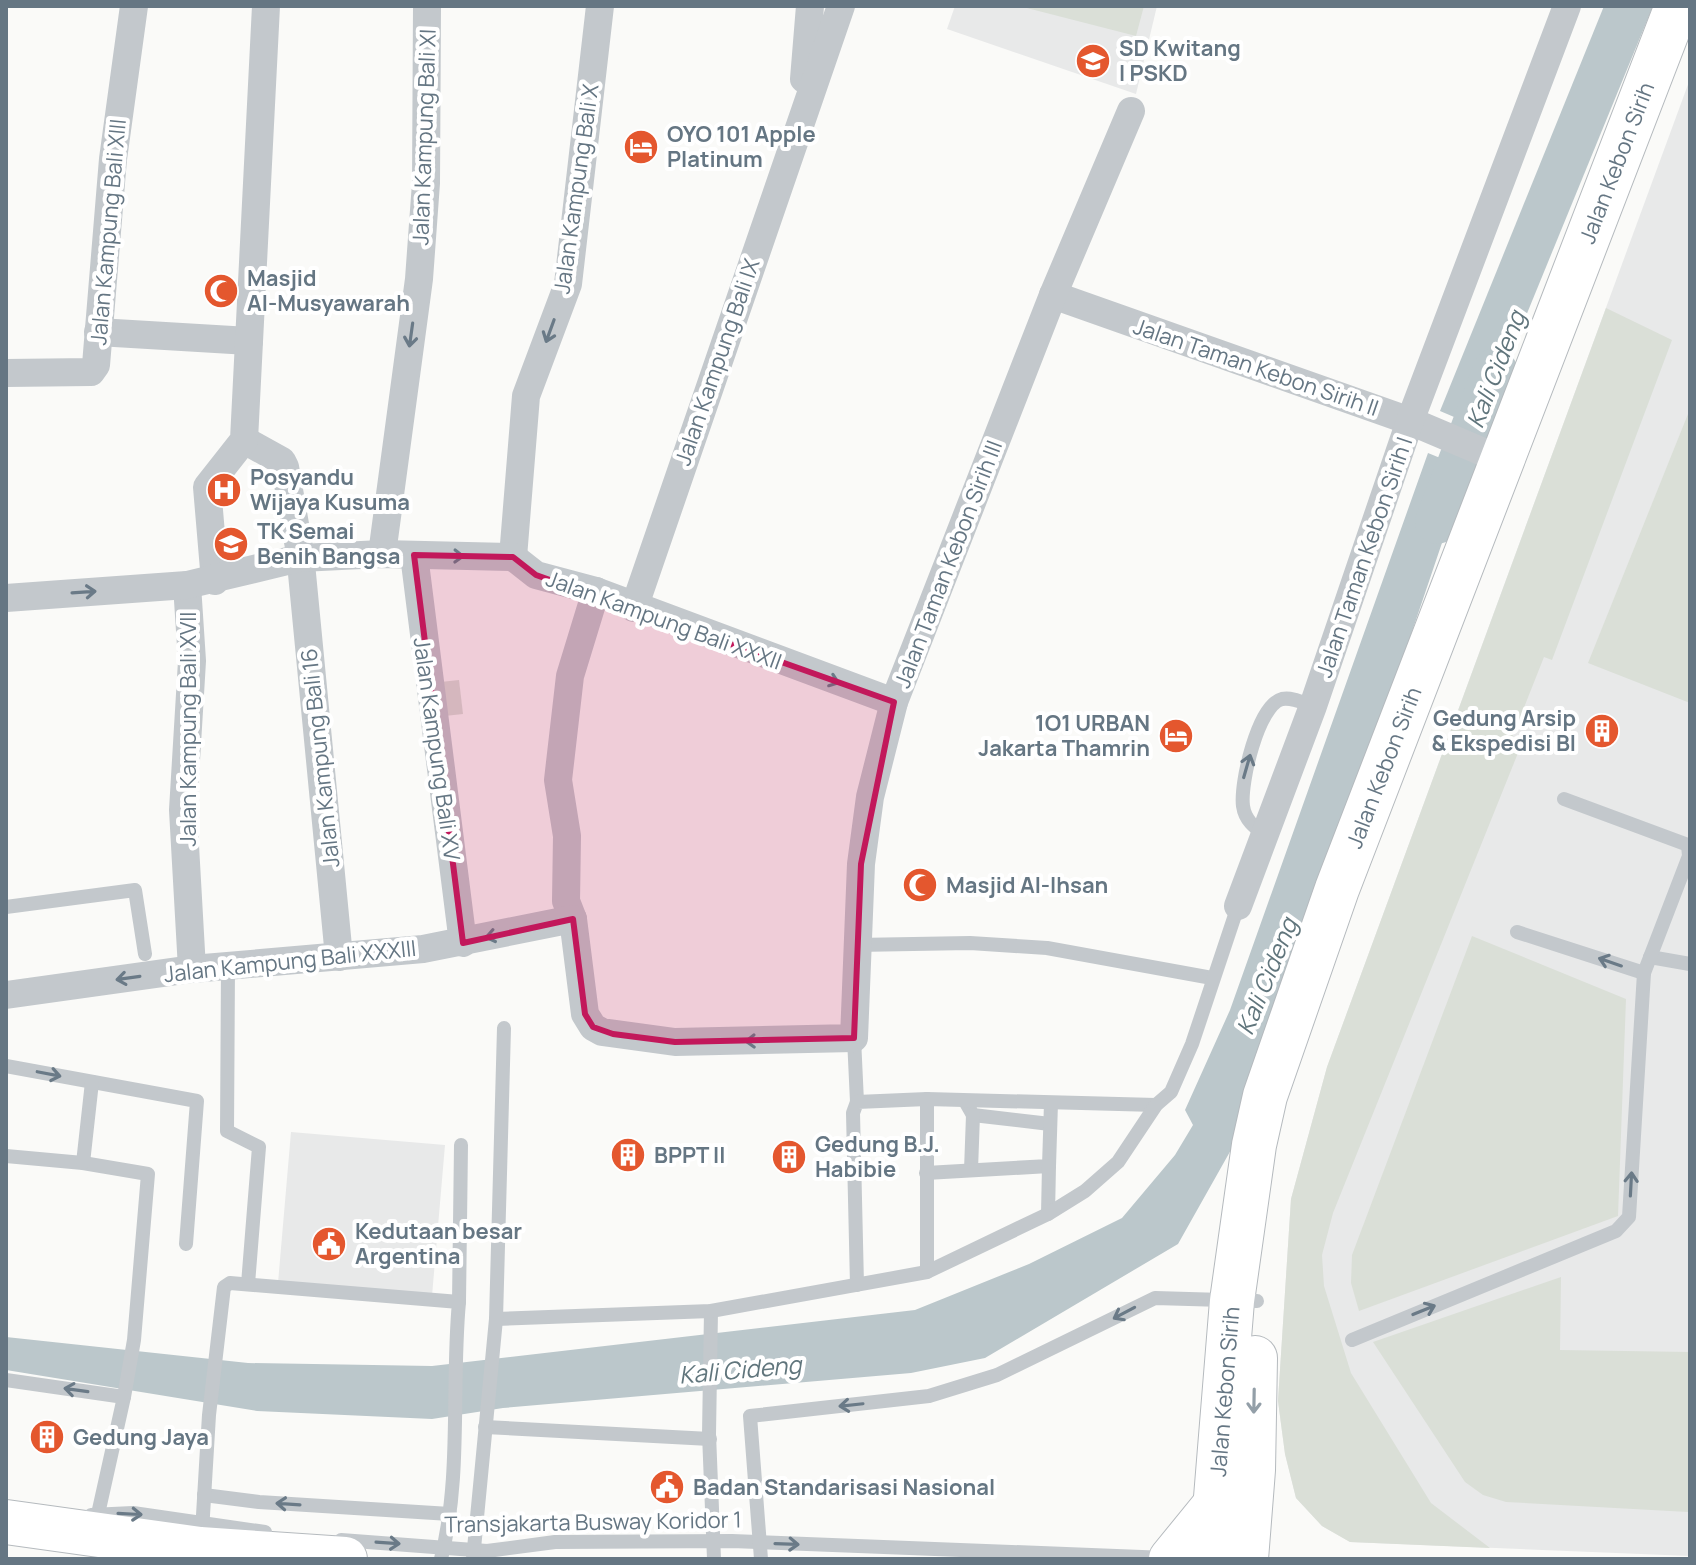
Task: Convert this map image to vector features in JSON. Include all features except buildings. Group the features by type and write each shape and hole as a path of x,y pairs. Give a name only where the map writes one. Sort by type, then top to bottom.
{"main road":[{"name":"Jalan Kebon Sirih","path":"1211,1559 1215,1505 1245,1300 1254,1145 1265,1096 1494,457 1677,6"},
{"name":"Jalan Kebon Sirih","path":"1246,1559 1253,1470 1245,1300 1260,1246 1287,1100 1312,1023 1690,27"},
{"path":"1172,1558 1215,1505"},
{"path":"12,1525 96,1525 336,1549"}],"street":[{"name":"Jalan Kampung Bali XIII","path":"6,373 91,372 96,365 113,159 134,6"},
{"path":"244,440 266,6"},
{"name":"Jalan Kampung Bali XI","path":"382,554 419,279 426,183 427,6"},
{"name":"Jalan Kampung Bali X","path":"513,557 526,396 568,284 600,6"},
{"name":"Jalan Kampung Bali IX","path":"800,116 810,6"},
{"name":"Jalan Kampung Bali IX","path":"634,608 800,116 841,6"},
{"name":"Jalan Taman Kebon Sirih I","path":"1238,906 1422,426 1567,6"},
{"name":"Jalan Taman Kebon Sirih III","path":"854,1038 856,945 870,797 894,702 1053,295 1131,111"},
{"name":"Jalan Taman Kebon Sirih II","path":"1053,295 1422,426 1494,457"},
{"path":"98,332 249,341"},
{"name":"Jalan Kampung Bali 16","path":"244,440 284,464 300,558 339,957"},
{"name":"Jalan Kampung Bali XVII","path":"192,969 183,810 207,487 244,440"},
{"path":"6,598 201,583 300,558 382,554 513,557"},
{"name":"Jalan Kampung Bali XV","path":"414,555 463,943"},
{"name":"Jalan Kampung Bali XXXII","path":"513,557 536,575 596,591 634,608 894,702"},
{"path":"596,591 570,676 558,780 567,836 566,901 573,919 585,1014 593,1027 602,1032 675,1042 854,1038"},
{"name":"Jalan Kampung Bali XXXIII","path":"6,995 192,969 463,943 573,919"}],"lane":[{"path":"1265,835 1250,824 1243,797 1243,775 1266,710 1280,699 1293,699 1313,706"},
{"path":"1352,1340 1624,1226 1629,1217 1644,973 1687,868 1688,845 1564,799"},
{"path":"6,907 135,890 145,954"},
{"name":"Jalan Taman Kebon Sirih I","path":"496,1321 711,1313 927,1272 1048,1214 1085,1191 1118,1162 1156,1105 1171,1092 1192,1044 1238,906"},
{"path":"1517,932 1644,973"},
{"path":"856,945 970,943 1047,948 1212,978"},
{"path":"1650,957 1690,964"},
{"path":"228,967 227,1131 259,1147 248,1284"},
{"path":"474,1554 496,1321 504,1028"},
{"path":"854,1038 857,1285"},
{"path":"6,1066 197,1101 186,1244"},
{"path":"83,1163 92,1082"},
{"path":"857,1102 927,1099 1156,1105"},
{"path":"927,1099 927,1272"},
{"path":"965,1101 973,1115 971,1170"},
{"path":"1048,1214 1051,1103"},
{"path":"973,1115 1050,1124"},
{"path":"443,1553 450,1514 456,1426 461,1145"},
{"path":"6,1156 83,1163 148,1174 134,1340 96,1525"},
{"path":"926,1173 1049,1166"},
{"path":"282,1534 201,1537 209,1415 224,1287 230,1283 248,1284 459,1302"},
{"path":"761,1559 750,1416 929,1396 997,1375 1147,1300 1245,1300"},
{"path":"711,1313 710,1436 714,1559"},
{"path":"6,1380 124,1396"},
{"path":"485,1426 710,1436"},
{"path":"204,1495 259,1502 450,1514"},
{"name":"Transjakarta Busway Koridor 1","path":"336,1549 474,1554 555,1542 714,1541 1184,1559"}],"highlighted area":[{"path":"414,555 513,557 536,575 894,702 861,864 854,1038 675,1042 613,1034 593,1027 585,1014 573,919 463,943"}],"shaded area":[{"name":"SD Kwitang I PSKD","path":"955,6 1157,6 1136,94 947,29"},
{"path":"1019,6 1144,6 1136,36"},
{"path":"1690,79 1690,1556 1350,1542 1322,1526 1296,1498 1285,1454 1278,1401 1291,1199 1327,1067"},
{"path":"1606,308 1672,340 1552,660 1544,657 1508,748 1518,753 1333,1213 1322,1255 1324,1286 1351,1373 1431,1503 1490,1548 1350,1542 1322,1526 1296,1498 1285,1454 1278,1401 1291,1199 1327,1067"},
{"path":"1690,409 1690,703 1588,663"},
{"path":"459,680 463,714 426,718 422,684"},
{"path":"1472,936 1626,999 1618,1216 1359,1311 1351,1283 1352,1255"},
{"path":"291,1132 445,1145 432,1296 278,1283"},
{"path":"1561,1277 1560,1350 1690,1352 1688,1512 1506,1502 1483,1495 1465,1482 1373,1342"}],"water":[{"path":"1604,6 1653,6 1480,428 1440,411"},
{"path":"1428,453 1467,469 1245,1125 1178,1244 985,1358 911,1373 503,1408 432,1419 257,1411 6,1370 6,1337 248,1363 432,1366 915,1310 1029,1264 1122,1218 1175,1155 1193,1125 1185,1110 1230,1010"}],"waterway":[{"name":"Kali Cideng","path":"1437,522 1495,370"}],"place":[{"name":"SD Kwitang I PSKD","path":"1093,61"},
{"name":"OYO 101 Apple Platinum","path":"641,147"},
{"name":"Masjid Al-Musyawarah","path":"221,291"},
{"name":"Posyandu Wijaya Kusuma","path":"224,490"},
{"name":"TK Semai Benih Bangsa","path":"231,544"},
{"name":"Gedung Arsip & Ekspedisi BI","path":"1602,731"},
{"name":"1O1 URBAN Jakarta Thamrin","path":"1176,736"},
{"name":"Masjid Al-Ihsan","path":"920,885"},
{"name":"BPPT II","path":"628,1155"},
{"name":"Gedung B.J. Habibie","path":"789,1157"},
{"name":"Kedutaan besar Argentina","path":"329,1244"},
{"name":"Gedung Jaya","path":"47,1437"},
{"name":"Badan Standarisasi Nasional","path":"667,1487"}]}
